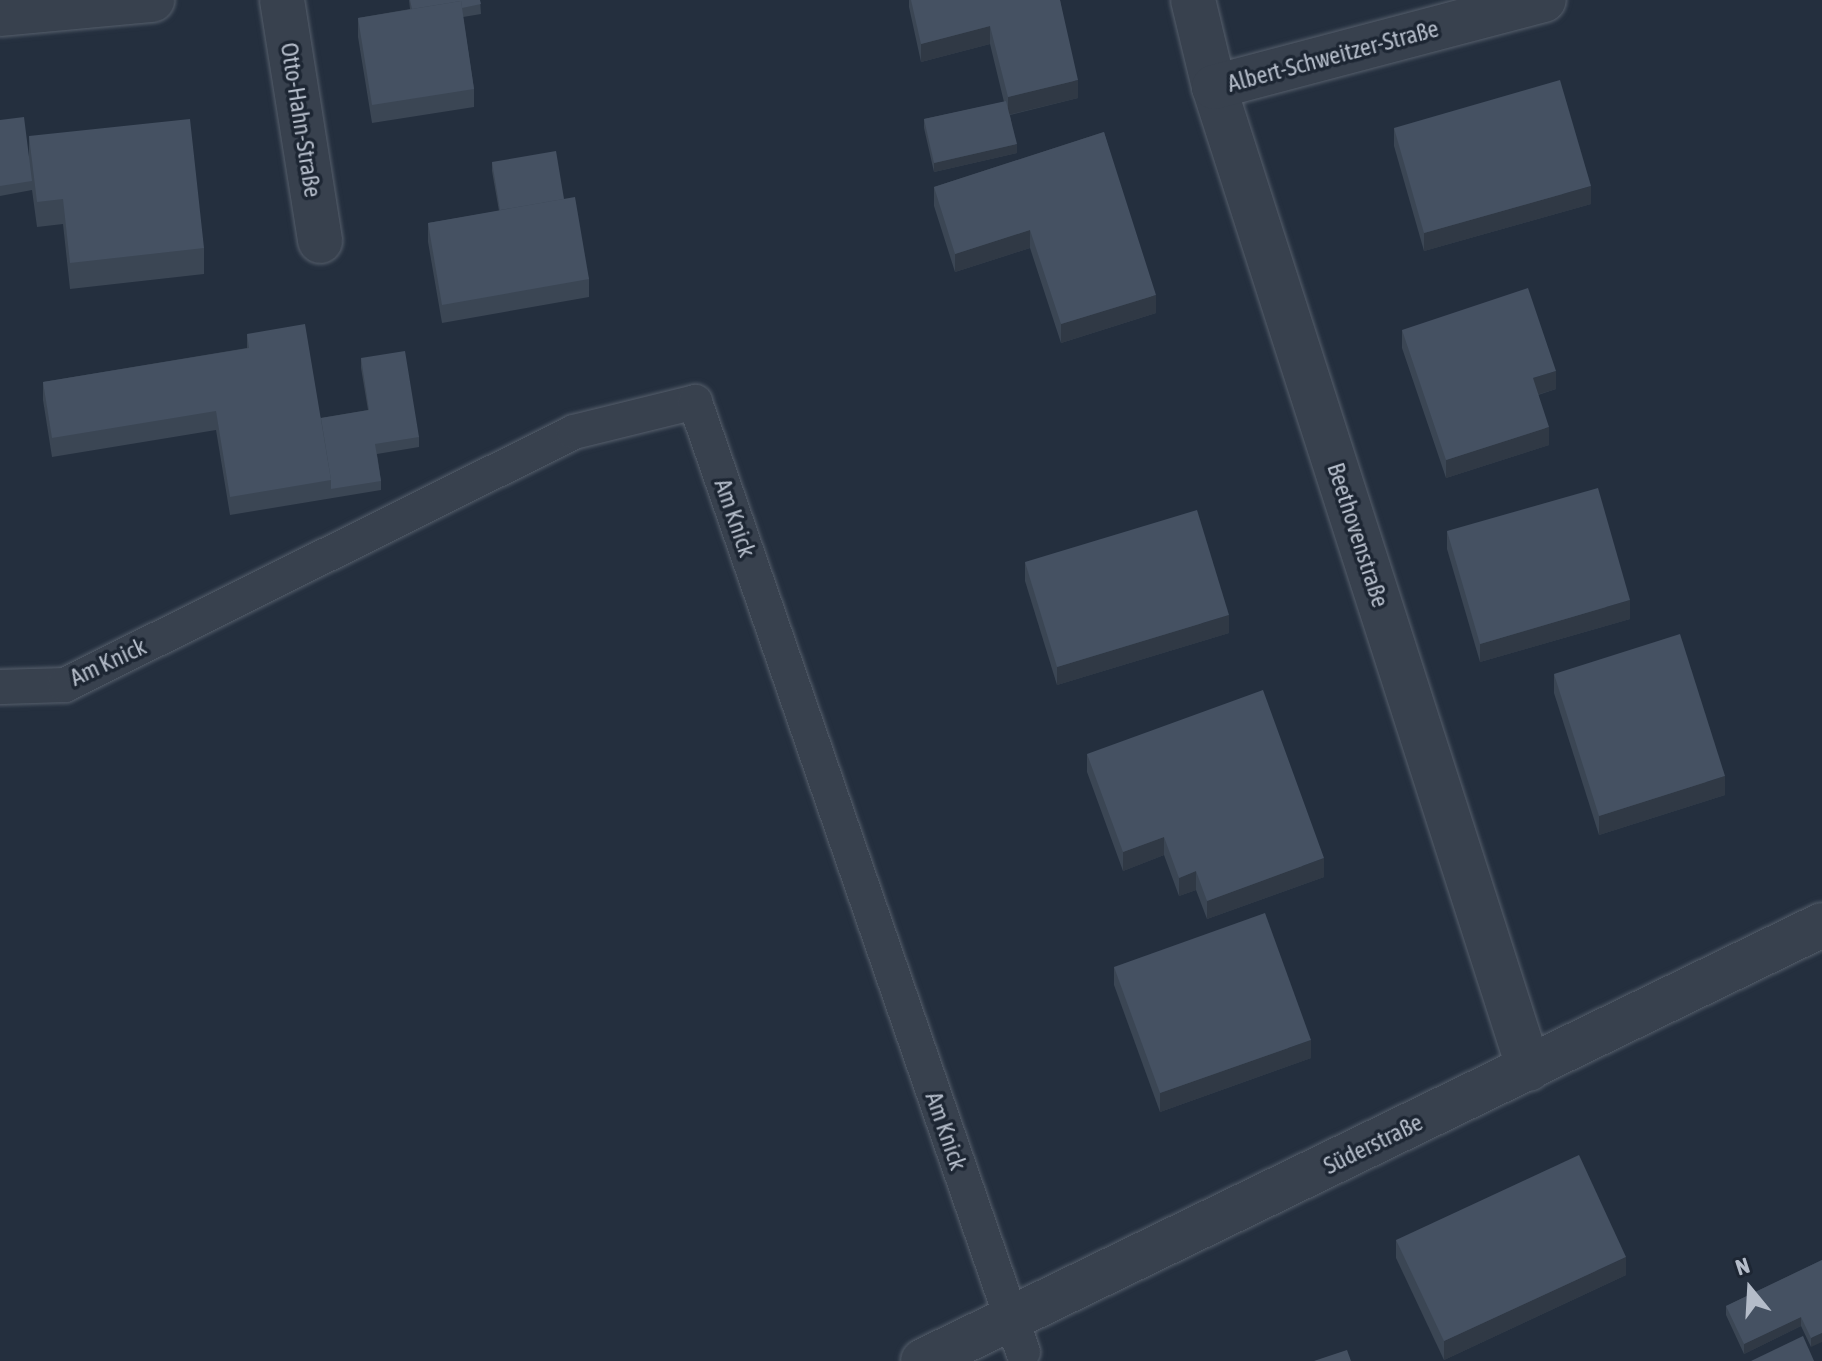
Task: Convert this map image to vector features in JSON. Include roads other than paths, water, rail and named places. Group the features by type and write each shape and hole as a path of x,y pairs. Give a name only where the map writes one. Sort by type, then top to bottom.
{"street":[{"path":"0,14 152,0"},
{"name":"Otto-Hahn-Straße","path":"282,0 320,241"},
{"name":"Beethovenstraße","path":"1193,0 1214,87 1529,1069"},
{"name":"Albert-Schweitzer-Straße","path":"1214,87 1544,0"},
{"name":"Süderstraße","path":"923,1361 1017,1335 1529,1069 1822,925"}],"lane":[{"name":"Am Knick","path":"0,687 65,685 574,432 695,402 1017,1335"}]}
